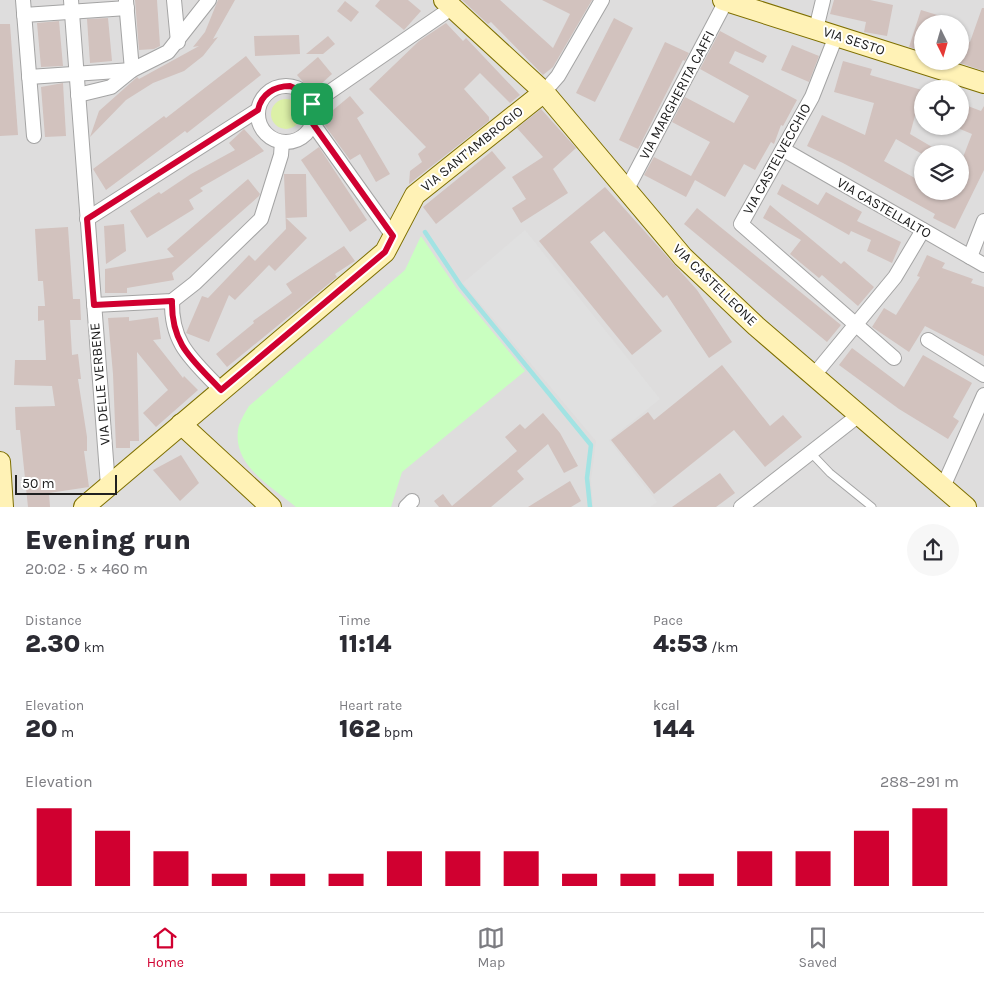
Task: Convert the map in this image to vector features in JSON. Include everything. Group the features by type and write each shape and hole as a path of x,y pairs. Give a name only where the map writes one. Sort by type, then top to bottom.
{"street":[{"path":"23,0 34,136"},
{"path":"174,0 178,42"},
{"path":"78,95 111,87 132,70 168,52 178,42 208,0"},
{"name":"VIA SANT'AMBROGIO","path":"84,507 385,252 415,195 544,92 558,76 602,0"},
{"name":"VIA SESTO","path":"724,0 984,83"},
{"name":"VIA MARGHERITA CAFFI","path":"627,190 724,0"},
{"path":"816,29 823,0"},
{"path":"24,15 71,6 126,4 132,70"},
{"path":"312,104 448,4"},
{"name":"VIA CASTELLEONE","path":"448,4 544,92 683,257 756,326 966,507"},
{"name":"VIA DELLE VERBENE","path":"71,6 108,486"},
{"name":"VIA CASTELVECCHIO","path":"836,36 812,97 741,224 855,325"},
{"path":"29,77 132,70"},
{"path":"287,86 302,90 312,104 314,112 313,124 306,135 295,141 282,142 270,138 262,129 258,119 259,104 266,94 277,87 287,86"},
{"path":"87,219 258,110"},
{"path":"313,124 393,236"},
{"path":"94,305 172,301 225,256 261,218 281,155 282,142"},
{"name":"VIA CASTELLALTO","path":"784,150 984,265"},
{"path":"970,257 984,221"},
{"path":"814,375 895,277 923,230"},
{"path":"172,301 172,321 176,336 194,361 221,390"},
{"path":"855,325 894,358"},
{"path":"928,340 984,375"},
{"path":"943,487 984,395"},
{"path":"741,507 860,415"},
{"path":"181,424 271,507"},
{"path":"0,462 4,507"}],"lane":[{"path":"812,452 830,473 872,507"}],"shaded area":[{"path":"0,0 984,0 984,507 0,507"},
{"path":"525,230 660,399 609,440 657,502 650,507 593,507 591,480 596,441 463,283"}],"green space":[{"path":"286,99 296,104 301,114 296,124 286,129 276,124 271,114 276,104"},
{"path":"421,236 457,289 525,371 402,472 391,507 296,507 266,483 248,465 238,443 238,430 241,421 249,406 405,270"}],"building":[{"path":"135,0 157,0 160,46 154,49 139,50"},
{"path":"218,0 235,0 213,39 218,37 203,56 184,71 153,83 126,100 90,137 99,111 137,77 139,79 199,46 193,47 205,32"},
{"path":"380,0 408,0 421,11 404,30 375,6"},
{"path":"462,0 500,0 553,48 570,14 542,0 592,0 553,67 543,75 491,22 488,24"},
{"path":"834,0 870,0 893,5 887,36 864,32 866,22 830,14"},
{"path":"345,1 359,12 351,22 337,11"},
{"path":"982,8 984,8 984,71 969,66 970,42"},
{"path":"921,10 937,15 919,15"},
{"path":"108,18 112,61 90,63 87,19"},
{"path":"614,18 633,28 595,102 576,93"},
{"path":"59,21 63,66 41,67 37,23"},
{"path":"446,23 463,41 466,38 520,95 510,103 480,73 464,89 489,117 489,121 409,184 410,171 422,162 418,154 426,147 369,89 419,41"},
{"path":"0,24 10,24 18,135 0,136"},
{"path":"720,31 767,56 763,63 735,51 729,63 797,100 783,126 781,125 774,144 771,142 755,170 744,164 725,197 695,180 686,197 644,175 654,157 691,176 710,142 672,122 685,97 734,123 749,96 700,69"},
{"path":"914,32 914,49 909,47"},
{"path":"299,35 300,54 255,56 254,36"},
{"path":"328,36 335,44 323,54 306,54"},
{"path":"665,42 689,53 685,61 683,60 638,149 619,140"},
{"path":"792,45 819,56 809,82 781,70"},
{"path":"246,56 261,75 187,133 185,131 106,190 93,169 164,116 166,118"},
{"path":"318,57 332,74 312,92 297,75"},
{"path":"843,61 872,69 870,75 914,88 914,119 910,134 929,145 914,145 914,149 896,139 884,161 914,178 914,200 969,200 968,145 972,134 969,133 969,106 981,111 984,106 984,170 955,229 933,218 935,214 843,163 807,146 822,115 865,135 874,103 834,92"},
{"path":"63,83 66,136 45,137 41,87"},
{"path":"350,96 364,113 357,118 390,174 376,182 360,154 350,160 321,120"},
{"path":"541,109 576,148 553,169 568,193 521,223 512,208 526,199 512,177 543,157 517,128"},
{"path":"244,129 264,151 200,188 203,191 189,200 194,209 147,238 130,211 159,192 161,194 191,174 235,150 229,143"},
{"path":"319,147 367,220 350,232 301,160"},
{"path":"492,151 506,168 436,224 423,207"},
{"path":"284,174 306,174 307,217 286,218 307,238 275,271 269,265 235,300 229,295 209,342 186,333 202,296 208,298 249,255 255,261 286,229"},
{"path":"248,179 260,194 259,196 172,273 174,280 127,288 127,293 105,293 105,269 174,257 167,249"},
{"path":"782,184 818,205 826,192 862,212 857,221 901,242 892,263 867,251 871,240 851,231 849,235 777,194"},
{"path":"605,187 697,290 732,342 709,358 667,295 663,298 604,231 590,242 662,331 632,355 539,241"},
{"path":"770,205 841,264 844,261 874,287 858,306 822,275 819,278 790,254 801,240 763,218"},
{"path":"697,208 841,325 827,342 684,224"},
{"path":"124,224 126,251 106,264 104,226"},
{"path":"68,227 73,299 80,299 81,320 70,320 72,355 78,354 81,379 78,379 87,437 87,451 84,451 89,487 49,493 50,507 28,507 20,430 16,430 15,407 55,406 52,386 14,385 15,360 46,360 44,320 38,321 38,306 45,306 43,281 38,281 35,229"},
{"path":"344,246 355,261 335,274 337,277 227,367 216,354 254,323 253,321 292,293 286,284"},
{"path":"927,255 945,263 942,268 973,279 971,283 984,287 984,356 925,326 909,352 872,327 884,308 896,315 920,277 917,276"},
{"path":"129,317 129,321 158,317 161,339 153,340 183,378 184,376 198,390 156,427 143,413 168,390 137,352 139,441 130,441 130,448 116,448 113,374 108,318"},
{"path":"852,348 904,387 923,355 972,383 953,417 959,421 948,439 899,409 839,365"},
{"path":"722,365 770,426 783,415 802,437 765,467 734,430 654,494 611,440 648,412 654,420"},
{"path":"543,413 560,433 578,466 564,473 548,444 517,471 524,479 491,507 439,507 434,501 443,494 452,506 517,451 505,437 520,424 525,429"},
{"path":"181,455 199,483 180,501 153,470"},
{"path":"720,473 735,493 716,507 672,507"},
{"path":"570,481 581,501 571,507 528,507"}],"waterway":[{"path":"425,232 461,286 591,445 587,478 590,507"}],"route":[{"path":"290,86 302,90 311,100 312,104 314,112 313,124 393,236 385,252 221,390 194,361 176,336 172,321 172,301 94,305 87,219 258,110 259,104 266,94 277,87 290,86"}]}
